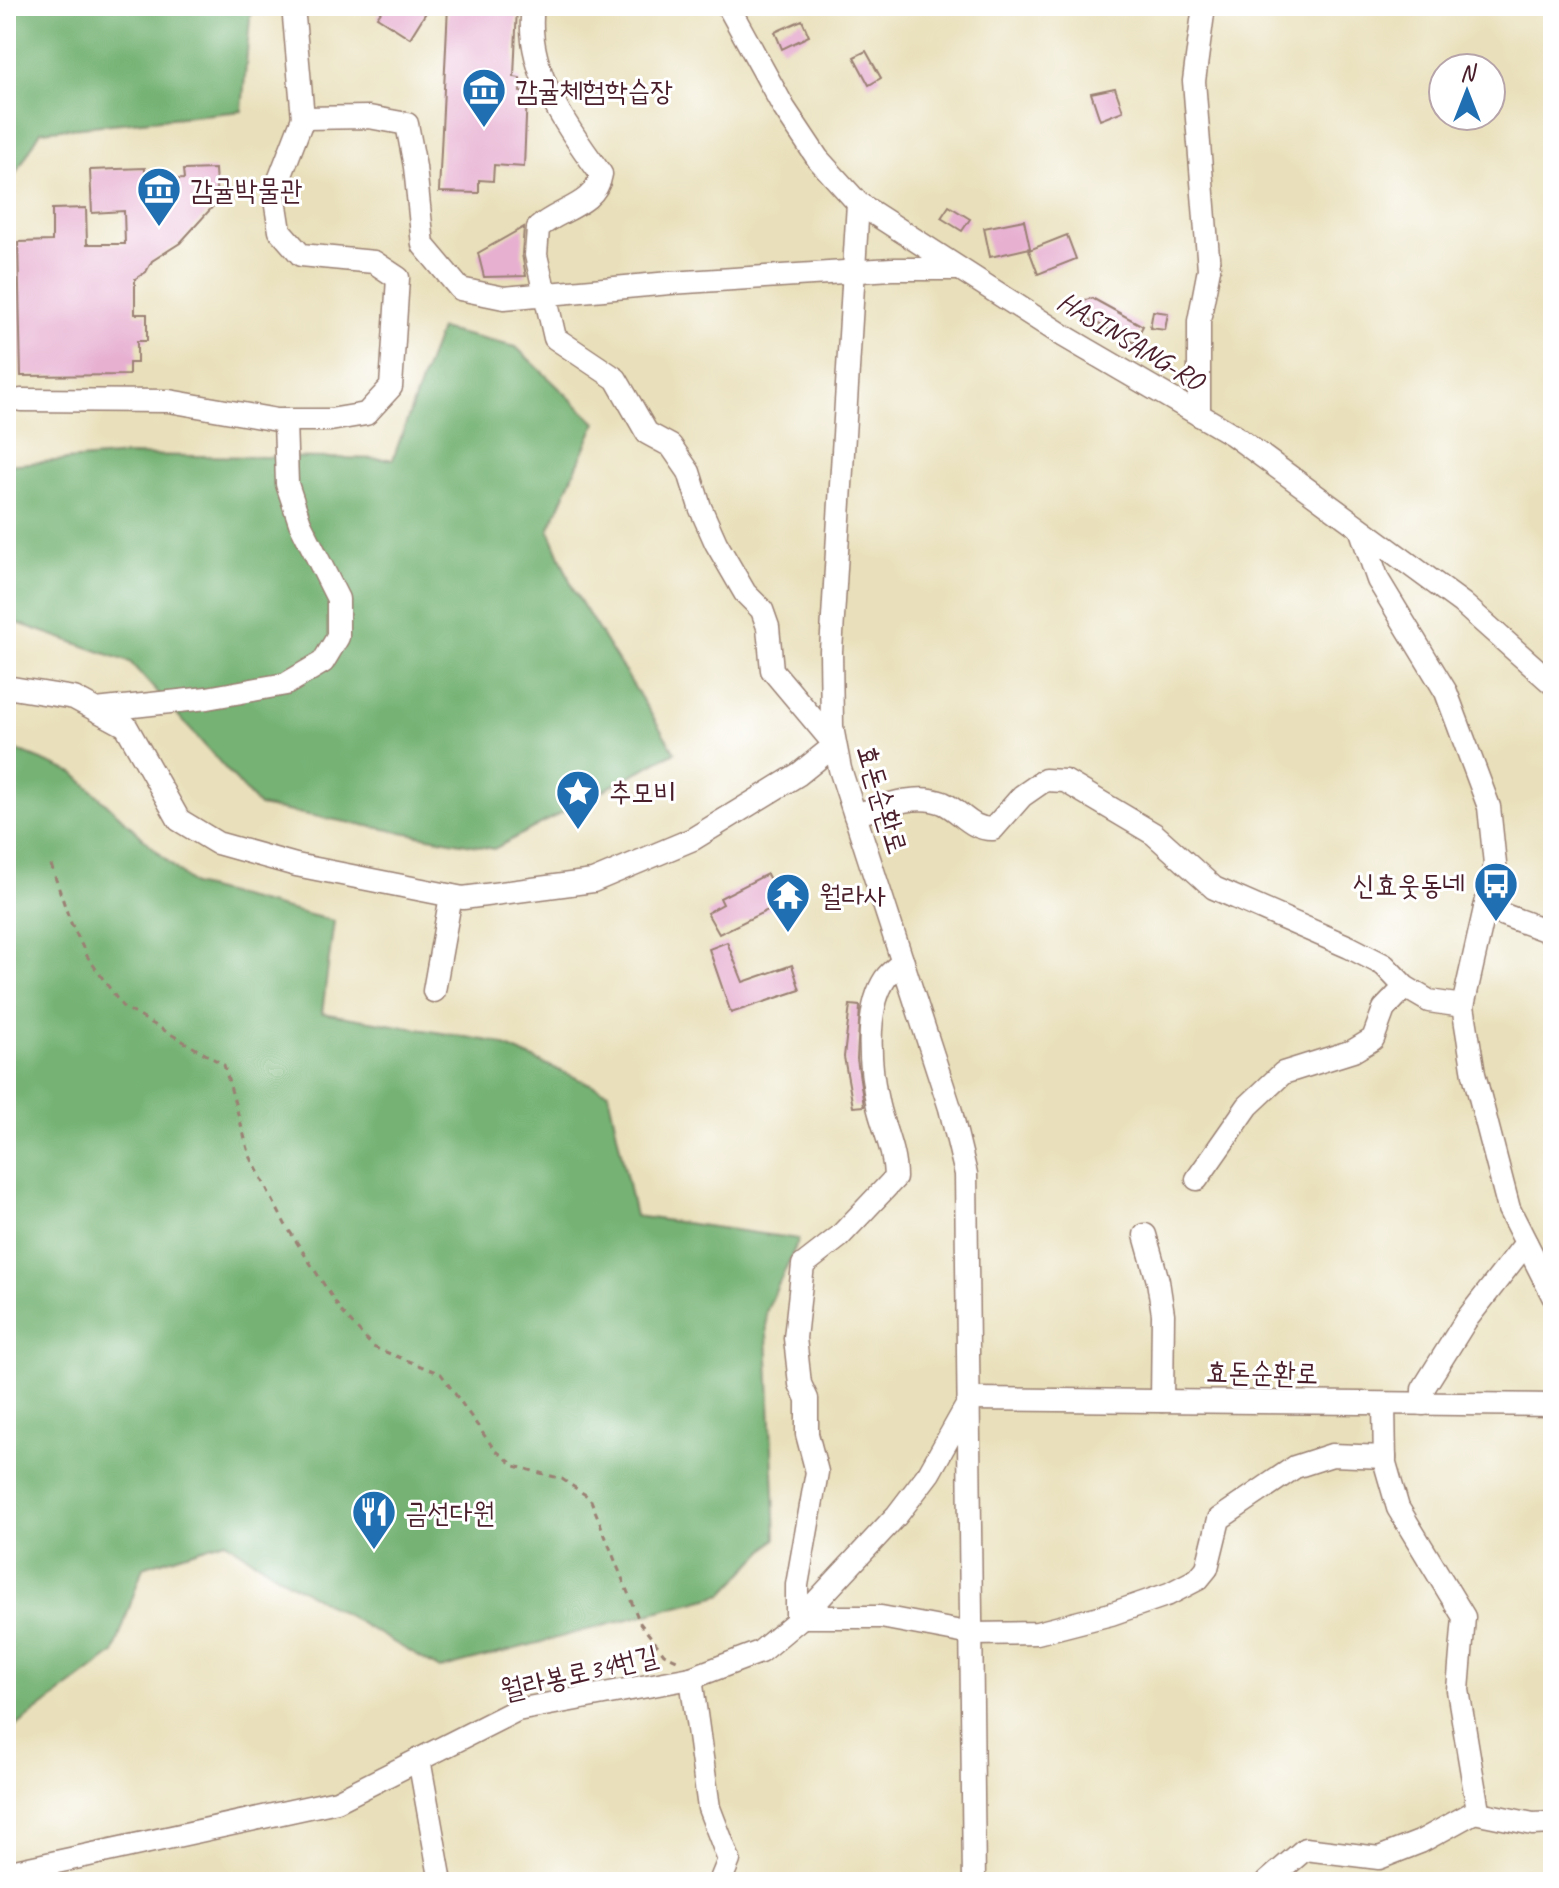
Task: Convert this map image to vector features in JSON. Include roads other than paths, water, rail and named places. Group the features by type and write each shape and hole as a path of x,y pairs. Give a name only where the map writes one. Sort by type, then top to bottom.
{"street":[{"path":"21,400 169,401 285,420 330,420 366,414 391,387 398,278 374,262 301,255 280,231 274,193 303,118 293,6"},
{"path":"6,687 74,698 126,726 179,820 217,843 296,865 463,898 593,881 693,839 799,774 835,745 772,670 768,627 762,610 745,593 716,543 689,472 671,446 647,433 616,379 555,338 536,255 538,228 548,219 581,203 596,190 601,174 569,131 537,63 530,23 533,6"},
{"name":"HASINSANG-RO","path":"728,6 784,108 818,159 858,203 1064,336 1232,434 1462,603 1553,684"},
{"path":"1199,415 1199,321 1209,269 1194,81 1204,6"},
{"path":"303,118 369,117 407,124 423,245 460,289 504,298 670,283 959,269"},
{"name":"효돈순환로","path":"858,203 831,651 832,727 855,815 950,1108 966,1174 974,1882"},
{"path":"96,710 207,698 286,684 323,662 338,637 338,599 300,523 287,484 285,420"},
{"path":"1361,531 1378,580 1446,692 1489,807 1495,864 1463,1006 1474,1074 1509,1209 1553,1296"},
{"path":"855,815 894,803 925,799 944,803 982,829 993,829 1022,796 1045,780 1065,781 1154,834 1214,888 1373,959 1384,965 1405,987 1429,1001 1463,1006"},
{"path":"434,991 451,896"},
{"path":"1485,908 1553,933"},
{"path":"903,962 885,978 875,1001 870,1055 878,1107 895,1157 895,1178 839,1237 803,1265 800,1284 795,1338 800,1384 807,1399 807,1434 817,1472 797,1585 800,1619 881,1617 972,1634 1037,1633 1111,1614 1169,1594 1198,1579 1207,1568 1219,1519 1295,1467 1332,1455 1385,1457"},
{"path":"1197,1179 1248,1106 1274,1081 1283,1073 1353,1051 1373,1039 1384,1009 1405,987"},
{"path":"1145,1235 1158,1281 1163,1314 1162,1401"},
{"path":"1423,1404 1423,1389 1466,1320 1526,1243"},
{"name":"효돈순환로","path":"970,1399 1553,1405"},
{"name":"월라봉로34번길","path":"6,1873 337,1801 517,1710 760,1652 800,1619 897,1515 929,1473 970,1399"},
{"path":"1384,1404 1385,1457 1398,1508 1464,1617 1458,1690 1476,1811"},
{"path":"685,1669 709,1808 729,1860 720,1882"},
{"path":"419,1759 441,1882"},
{"path":"1267,1882 1305,1849 1379,1858 1420,1842 1476,1811 1533,1824 1553,1823"}],"place":[{"name":"감귤체험학습장","path":"484,129"},
{"name":"감귤박물관","path":"159,228"},
{"name":"추모비","path":"578,831"},
{"name":"신효웃동네","path":"1496,923"},
{"name":"월라사","path":"788,934"},
{"name":"금선다원","path":"374,1551"}]}
